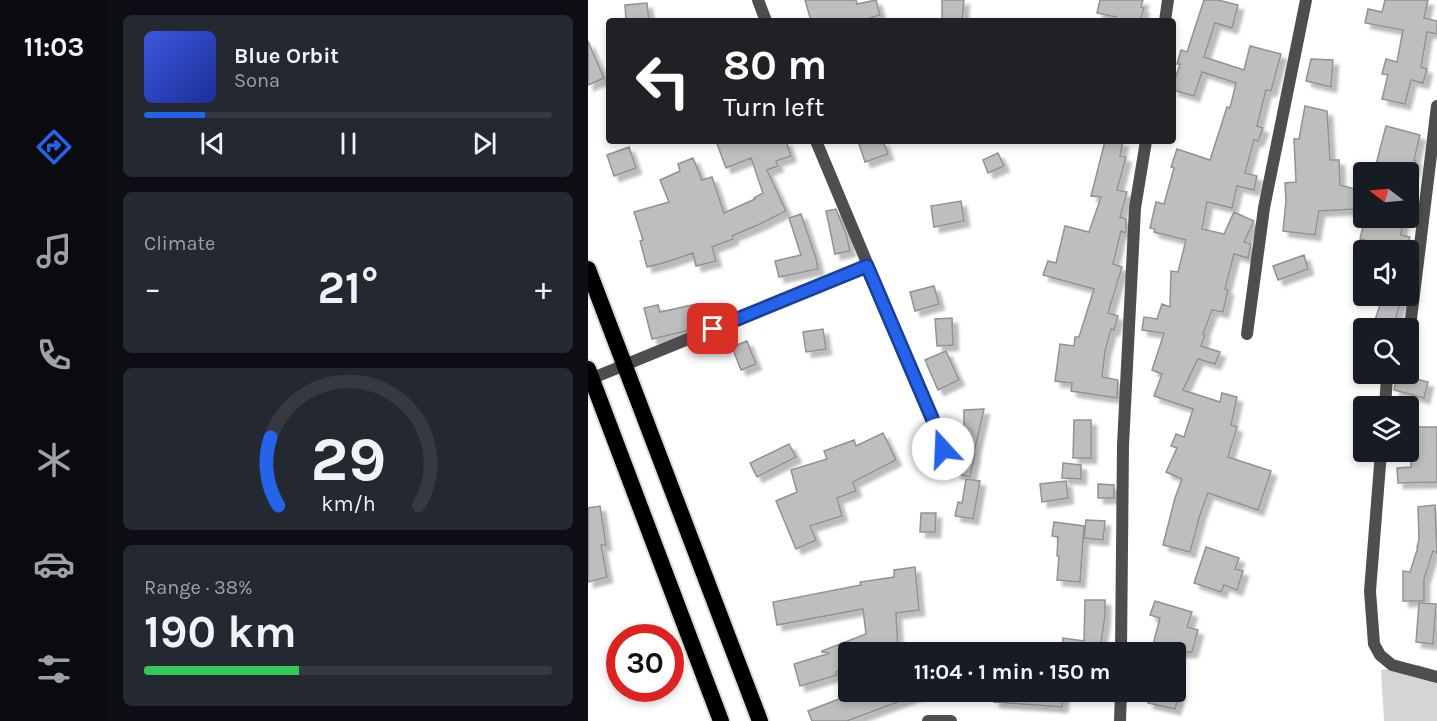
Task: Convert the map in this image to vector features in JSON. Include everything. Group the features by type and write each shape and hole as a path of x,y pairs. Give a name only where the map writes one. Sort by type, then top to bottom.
{"highway":[{"path":"588,269 760,721"},
{"path":"589,376 721,721"}],"street":[{"path":"758,0 765,18"},
{"path":"1165,18 1168,0"},
{"path":"1247,334 1264,208 1306,0"},
{"path":"1411,318 1437,106"},
{"path":"817,144 943,449"},
{"path":"1121,642 1123,445 1135,208 1146,144"},
{"path":"589,376 625,366 867,266"},
{"path":"1380,462 1370,591 1374,644 1380,655 1392,665 1437,677"},
{"path":"1120,721 1121,702"},
{"path":"930,721 951,721"}],"shaded area":[{"path":"1419,665 1437,672 1437,721 1384,721 1381,670"}],"building":[{"path":"805,0 856,0 857,4 876,0 880,15 870,18 810,18"},
{"path":"942,0 964,0 962,18 942,18"},
{"path":"1100,0 1143,0 1141,7 1144,8 1141,18 1116,18 1097,13"},
{"path":"1204,0 1218,0 1238,5 1232,28 1215,23 1204,57 1244,70 1250,46 1281,54 1271,91 1266,90 1257,126 1263,128 1258,141 1254,140 1245,173 1257,176 1254,190 1237,186 1232,208 1207,202 1202,229 1224,234 1234,212 1254,221 1244,242 1251,244 1248,258 1234,254 1225,289 1228,290 1223,312 1212,310 1203,334 1205,335 1201,346 1220,352 1215,364 1198,359 1183,390 1220,402 1222,393 1237,397 1231,425 1237,427 1228,457 1271,471 1258,510 1208,493 1190,552 1163,545 1182,479 1166,472 1177,448 1171,446 1176,434 1184,437 1193,409 1154,396 1162,374 1152,370 1164,333 1142,330 1144,317 1157,319 1162,304 1170,307 1171,271 1178,272 1186,240 1154,232 1155,229 1150,228 1156,202 1164,204 1177,149 1210,160 1227,107 1230,108 1236,83 1202,72 1194,96 1176,91 1176,76 1180,64 1177,64 1181,50 1187,52"},
{"path":"1385,0 1428,0 1424,18 1437,21 1437,34 1427,32 1421,67 1427,69 1423,83 1411,80 1405,104 1382,99 1388,75 1382,74 1386,59 1397,62 1403,30 1365,23 1368,9 1382,12"},
{"path":"647,3 649,18 626,18 625,5"},
{"path":"588,41 604,78 588,85"},
{"path":"1311,59 1333,60 1331,87 1306,81"},
{"path":"1305,106 1327,111 1330,160 1339,160 1340,185 1353,189 1353,209 1319,211 1315,235 1283,231 1285,183 1296,182 1294,139 1299,139"},
{"path":"1386,126 1420,135 1414,160 1416,162 1377,162"},
{"path":"717,144 787,144 791,156 776,161 778,166 767,170 786,211 732,236 733,239 712,247 716,261 696,266 693,253 647,267 640,241 643,240 634,212 669,202 660,180 680,171 678,164 693,158 702,180 712,177 724,213 763,193 751,158 726,168"},
{"path":"859,144 884,144 888,154 865,162"},
{"path":"1104,144 1122,144 1120,156 1126,157 1117,190 1127,192 1120,217 1126,219 1126,231 1125,233 1121,231 1113,264 1122,267 1108,313 1118,316 1114,330 1111,329 1105,351 1102,377 1118,380 1117,398 1071,391 1072,383 1055,381 1060,344 1074,346 1075,337 1079,337 1094,289 1043,275 1048,261 1056,263 1065,226 1089,232 1101,197 1091,196"},
{"path":"629,147 636,168 614,176 607,155"},
{"path":"998,153 1004,166 988,173 983,160"},
{"path":"961,201 964,221 934,227 931,206"},
{"path":"836,209 850,251 835,254 826,211"},
{"path":"801,214 818,269 779,277 775,261 801,255 789,218"},
{"path":"1363,228 1402,228 1401,235 1410,237 1409,240 1360,239"},
{"path":"1304,255 1308,269 1278,280 1273,266"},
{"path":"934,286 939,304 915,311 910,292"},
{"path":"697,304 702,324 686,331 652,339 644,308 658,305 660,312"},
{"path":"1380,306 1399,306 1396,318 1376,318"},
{"path":"952,318 953,345 937,346 935,319"},
{"path":"823,329 826,349 806,352 803,332"},
{"path":"747,341 756,364 741,370 732,347"},
{"path":"946,351 959,380 938,390 925,360"},
{"path":"1419,380 1428,382 1424,398 1394,390 1395,384 1419,384"},
{"path":"984,409 970,477 955,473 961,447 956,446 960,427 964,428 964,410"},
{"path":"1074,420 1091,420 1091,458 1073,458"},
{"path":"1419,427 1437,427 1437,482 1398,483 1397,468 1411,467 1411,462 1419,462"},
{"path":"883,433 896,460 853,482 856,491 837,498 842,516 810,526 816,540 796,549 776,501 797,492 791,470 827,459 824,451 854,440 856,446"},
{"path":"789,444 796,457 757,477 750,463"},
{"path":"1063,463 1081,465 1081,479 1062,478"},
{"path":"966,479 980,481 973,519 955,516 958,502 962,503"},
{"path":"1066,481 1068,498 1042,502 1040,484"},
{"path":"1098,484 1114,485 1114,498 1098,498"},
{"path":"1435,505 1437,553 1433,551 1424,579 1424,601 1403,601 1403,571 1410,572 1418,547 1418,507"},
{"path":"600,506 606,545 601,545 607,577 588,582 588,508"},
{"path":"921,513 936,513 935,532 920,532"},
{"path":"1086,520 1105,521 1103,540 1084,538"},
{"path":"1054,522 1084,526 1080,582 1057,580 1059,556 1057,556 1058,537 1052,536"},
{"path":"1206,547 1239,558 1235,569 1243,571 1237,590 1224,585 1221,592 1194,583"},
{"path":"915,567 919,610 896,613 897,642 845,642 866,634 863,609 777,625 773,602 861,585 860,582 894,577 894,570"},
{"path":"1085,600 1105,600 1101,642 1063,642 1063,638 1084,641"},
{"path":"1155,601 1192,612 1187,627 1198,630 1192,652 1186,652 1186,642 1154,642 1160,618 1150,615"},
{"path":"1419,603 1436,604 1433,644 1416,642"},
{"path":"838,645 837,675 800,686 794,664 830,653 822,651"},
{"path":"838,699 838,702 898,702 847,721 812,721 808,711"},
{"path":"994,702 1063,702 1062,707"},
{"path":"1148,702 1177,702 1175,709"}],"route":[{"path":"713,329 867,266 943,449"}]}
